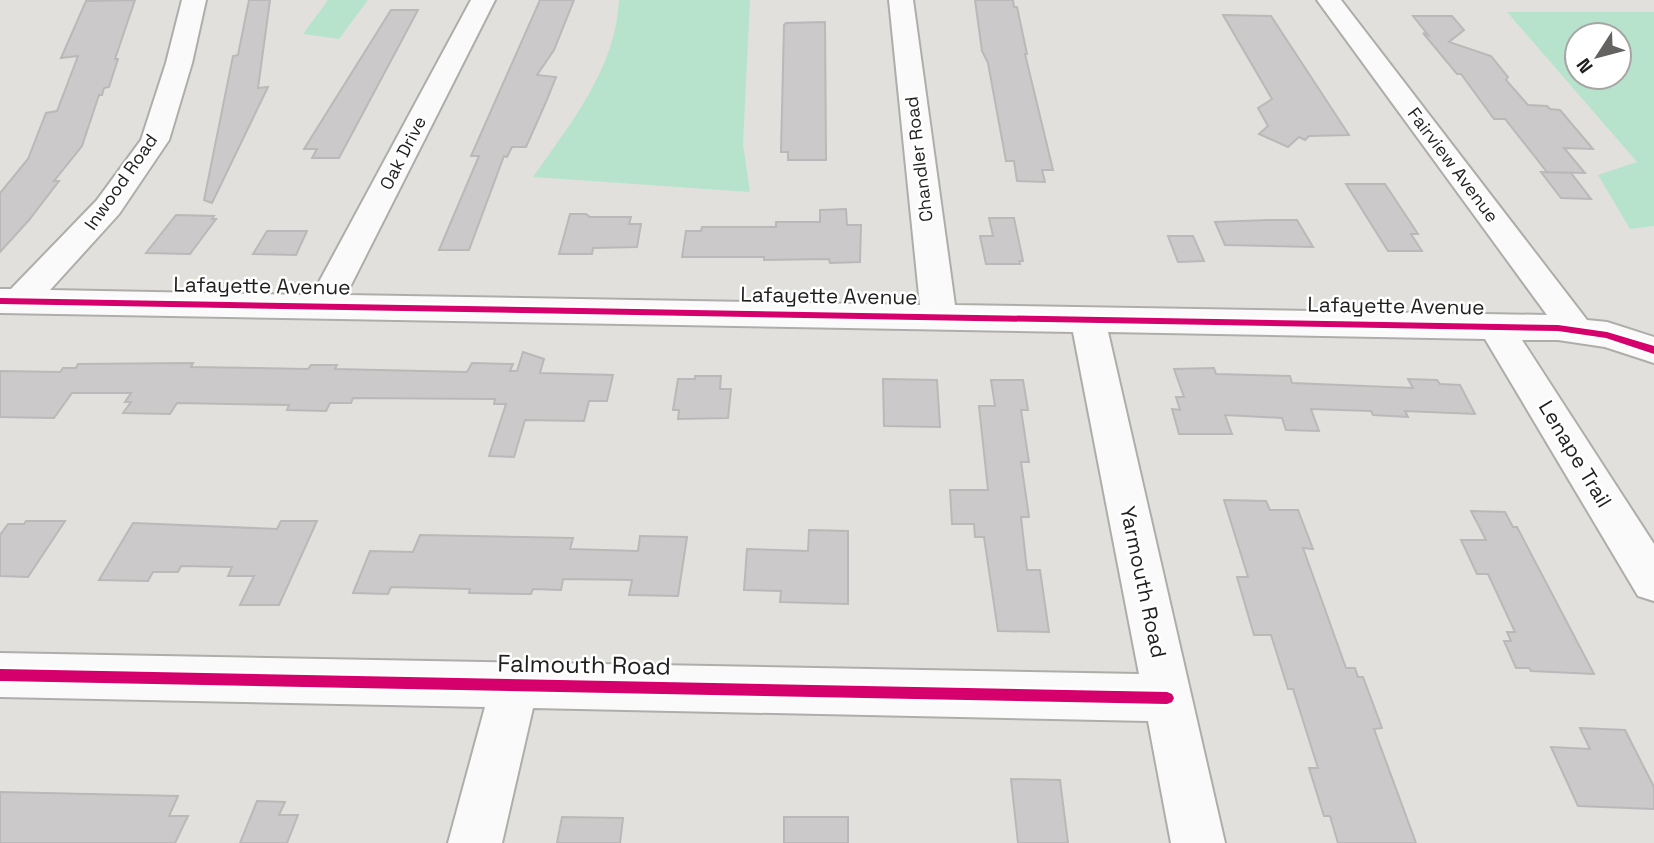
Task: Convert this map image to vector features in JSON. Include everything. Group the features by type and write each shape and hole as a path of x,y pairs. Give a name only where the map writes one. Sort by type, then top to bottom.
{"street":[{"name":"Inwood Road","path":"10,301 77,243 108,207 155,140 179,63 194,0"},
{"name":"Oak Drive","path":"323,306 483,0"},
{"name":"Chandler Road","path":"901,0 939,317"},
{"name":"Fairview Avenue","path":"1329,0 1576,330"},
{"name":"Lafayette Avenue","path":"10,301 1495,326 1576,330 1607,335 1654,349"},
{"name":"Yarmouth Road","path":"1088,320 1198,843"},
{"name":"Lenape Trail","path":"1495,326 1654,582"},
{"name":"Falmouth Road","path":"0,675 1167,698"},
{"path":"475,843 515,685"}],"green space":[{"path":"328,0 368,0 339,39 303,34"},
{"path":"619,0 750,0 743,144 750,192 533,177 576,116 600,72 610,49"},
{"path":"1507,12 1654,12 1654,226 1630,229 1598,175 1637,162 1575,91 1633,91 1633,21 1563,21 1563,77"}],"building":[{"path":"135,0 115,59 118,59 109,87 104,88 102,95 99,95 82,146 54,181 59,181 29,220 0,252 0,193 28,159 46,113 57,111 78,56 61,58 86,1"},
{"path":"249,0 270,0 258,88 268,87 212,203 204,200 233,56 238,55"},
{"path":"540,0 574,0 554,50 537,75 556,77 546,102 526,147 512,147 507,157 504,156 469,250 439,250 479,156 471,156"},
{"path":"975,0 1013,0 1014,7 1017,7 1025,54 1053,170 1042,170 1045,182 1017,181 1014,161 1006,161 988,63 982,51"},
{"path":"391,10 418,10 339,158 312,158 317,149 304,149"},
{"path":"1223,15 1271,16 1349,135 1309,136 1305,140 1299,137 1288,147 1259,134 1268,126 1258,108 1272,99"},
{"path":"1413,16 1452,16 1464,30 1449,42 1491,56 1508,77 1506,80 1528,105 1560,110 1593,149 1564,148 1585,173 1547,172 1505,119 1494,119 1461,74 1457,74 1423,33 1428,35"},
{"path":"825,22 826,160 788,160 788,152 781,152 784,25"},
{"path":"1541,172 1571,173 1591,199 1561,198"},
{"path":"1346,184 1385,184 1418,234 1411,234 1422,251 1388,251"},
{"path":"846,209 847,225 861,225 860,262 830,263 829,259 764,260 764,257 682,257 686,231 701,231 702,227 776,227 776,222 820,222 820,210"},
{"path":"570,214 631,217 629,224 641,224 637,247 593,248 592,254 559,254"},
{"path":"176,215 214,216 212,219 216,219 190,254 146,253"},
{"path":"989,218 1014,218 1023,261 1019,261 1020,264 986,264 980,236 993,236"},
{"path":"1297,220 1313,247 1225,245 1215,222"},
{"path":"267,231 307,231 296,255 253,254"},
{"path":"1168,236 1193,236 1204,261 1178,262"},
{"path":"523,352 544,359 540,373 613,375 607,401 589,401 584,421 525,420 514,457 489,456 506,404 494,404 495,399 353,398 351,403 330,403 326,411 287,410 289,405 177,403 170,414 123,413 131,402 125,402 131,393 72,393 54,418 0,417 0,371 60,372 63,368 76,368 78,364 193,363 191,367 308,369 311,365 337,365 335,369 467,372 472,363 513,364 510,371 517,371"},
{"path":"1214,368 1216,374 1290,376 1292,383 1413,388 1408,379 1437,380 1440,384 1460,385 1475,414 1405,411 1408,417 1373,415 1371,411 1311,409 1319,431 1286,430 1282,418 1225,415 1232,434 1179,434 1172,409 1180,410 1176,397 1184,397 1174,369"},
{"path":"695,376 721,376 720,389 731,389 728,418 678,419 679,410 673,410 678,379 695,379"},
{"path":"883,379 937,380 940,427 884,426"},
{"path":"991,380 1023,380 1028,410 1021,410 1029,462 1021,462 1029,517 1021,517 1027,570 1040,570 1049,632 998,631 984,537 975,537 974,524 952,524 950,490 988,490 979,406 995,406"},
{"path":"1224,500 1266,501 1270,510 1298,510 1313,549 1303,548 1346,668 1355,668 1358,677 1363,677 1382,728 1374,729 1416,843 1338,843 1330,816 1324,816 1309,768 1318,768 1293,689 1288,689 1271,635 1254,635 1237,577 1248,577"},
{"path":"1471,511 1505,512 1513,527 1517,527 1594,674 1516,668 1504,641 1511,641 1507,632 1515,632 1488,574 1477,574 1461,540 1486,540"},
{"path":"26,521 65,521 28,577 0,576 0,535 8,524 24,524"},
{"path":"281,521 317,521 279,605 240,605 254,576 228,576 232,567 181,566 178,572 153,572 148,581 99,580 133,523 277,529"},
{"path":"809,530 848,531 848,604 780,602 781,591 744,590 747,549 808,551"},
{"path":"420,535 573,538 570,549 638,551 640,536 687,537 678,596 629,595 632,580 563,579 561,590 533,589 531,594 391,587 388,594 353,593 370,551 413,552"},
{"path":"1580,728 1625,730 1654,787 1654,809 1578,806 1551,747 1590,749"},
{"path":"1011,779 1060,780 1068,843 1018,843"},
{"path":"0,792 178,796 169,816 188,816 175,843 0,843"},
{"path":"257,801 285,802 279,815 298,815 287,843 240,843"},
{"path":"562,817 623,818 620,843 557,843"},
{"path":"784,817 848,817 848,843 784,843"}],"cycle path":[{"path":"0,301 1558,328 1607,335 1654,350"},
{"path":"0,675 1167,698"}]}
